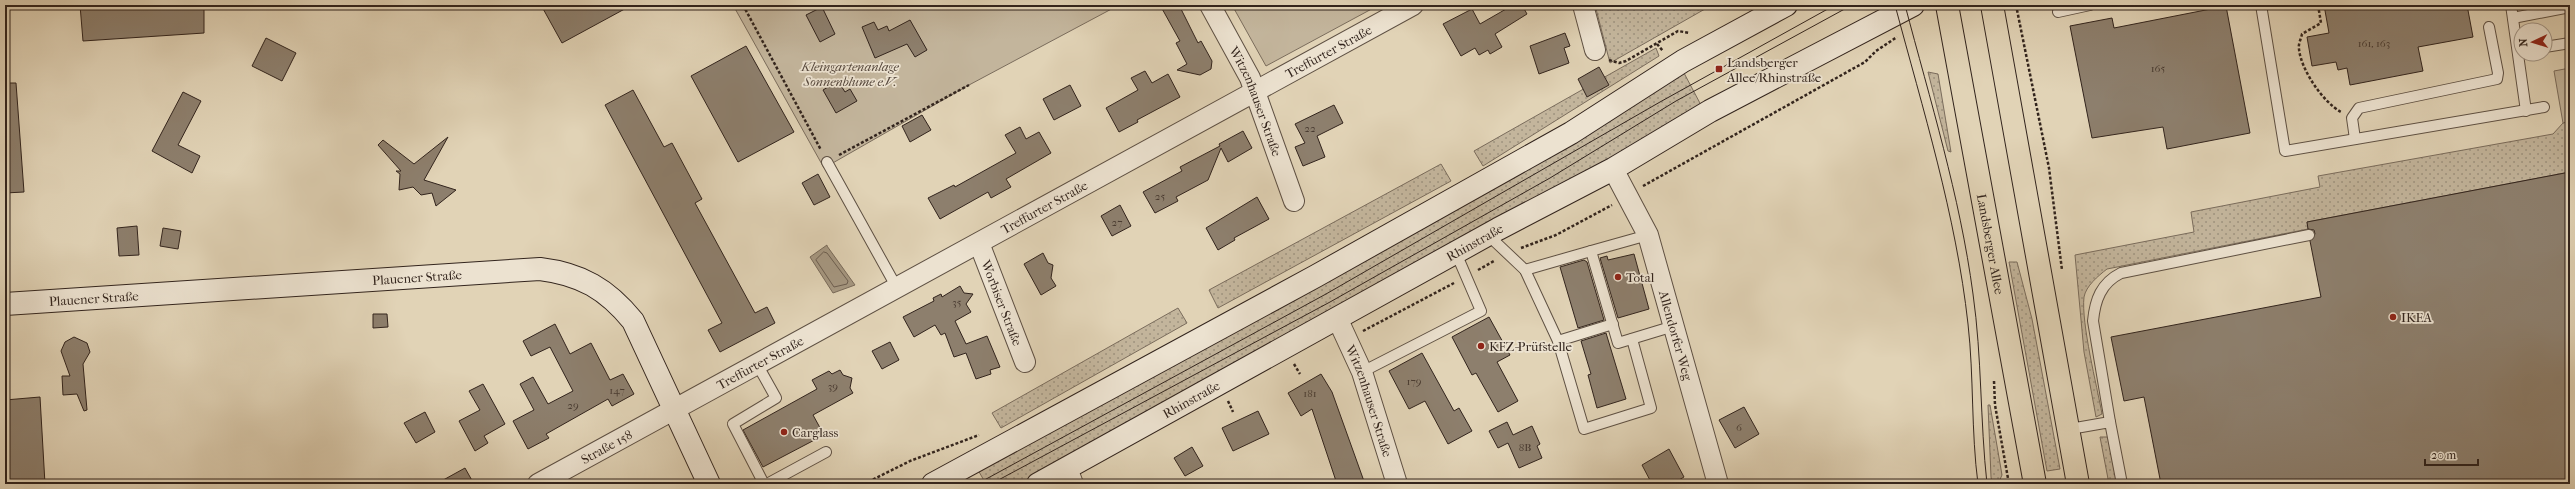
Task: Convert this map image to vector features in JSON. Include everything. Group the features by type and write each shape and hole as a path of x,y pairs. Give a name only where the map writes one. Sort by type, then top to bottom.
{"main road":[{"path":"933,484 1316,276 1557,141 1683,61 1786,5"},
{"name":"Rhinstraße","path":"1038,484 1070,476 1338,320 1488,235 1613,169 1710,111 1913,5"},
{"name":"Landsberger Allee","path":"1947,5 2035,484"},
{"path":"1992,5 2070,429 2078,484"},
{"name":"Plauener Straße","path":"5,304 540,269 563,272 602,290 619,304 642,337 709,484"}],"street":[{"name":"Witzenhauser Straße","path":"1210,5 1250,78 1294,201"},
{"name":"Treffurter Straße","path":"675,408 1255,93 1413,5"},
{"path":"1583,5 1595,50"},
{"name":"Allendorfer Weg","path":"1613,169 1648,235 1718,484"},
{"name":"Worbiser Straße","path":"979,243 1025,362"},
{"name":"Witzenhauser Straße","path":"1338,320 1362,372 1397,484"},
{"name":"Straße 158","path":"538,484 675,408"}],"lane":[{"path":"2058,12 2090,5"},
{"path":"2261,5 2285,151 2544,107"},
{"path":"2511,5 2514,22"},
{"path":"2513,18 2570,7"},
{"path":"2355,139 2352,118 2359,108 2497,79 2498,73 2489,26"},
{"path":"2553,46 2570,43"},
{"path":"2520,62 2526,111"},
{"path":"827,162 897,288"},
{"path":"1488,235 1525,270 1558,341 1584,429 1651,408 1632,339"},
{"path":"1525,270 1648,235"},
{"path":"2122,484 2093,321 2094,306 2101,290 2110,279 2121,273 2309,235"},
{"path":"1591,251 1618,343 1674,326"},
{"path":"1362,372 1481,311 1456,253"},
{"path":"1558,341 1613,324"},
{"path":"757,364 776,398 733,424 766,484 826,452"},
{"path":"2070,429 2110,422"}],"path":[{"path":"743,5 827,162 969,85"},
{"path":"2016,5 2049,168 2062,275"},
{"path":"2318,5 2321,23 2302,34 2298,47 2301,60 2320,95 2335,109 2352,118"},
{"path":"1595,50 1608,60 1619,63 1636,57 1678,31 1690,33"},
{"path":"1628,196 1665,172 1865,62 1876,51 1890,43"},
{"path":"1657,44 1665,54"},
{"path":"1294,364 1300,374"},
{"path":"1227,399 1233,412"},
{"path":"1995,405 2009,484"},
{"path":"864,484 910,461 980,434"}],"green space":[{"name":"Kleingartenanlage Sonnenblume e.V.","path":"733,5 1119,5 969,85 824,168"},
{"path":"1232,5 1379,5 1266,66"},
{"path":"1595,5 1712,5 1610,63"},
{"path":"1656,48 1659,56 1483,166 1474,151"},
{"path":"2570,68 2570,121 2563,123 2554,71"},
{"path":"1928,72 1938,74 1951,152 1948,151"},
{"path":"1684,73 1702,107 1022,484 986,484 978,470"},
{"path":"2570,121 2570,172 2307,222 2308,229 2107,269 2090,285 2084,297 2087,338 2102,414 2096,417 2084,352 2075,255 2194,232 2191,212 2320,187 2318,176 2553,134 2563,123"},
{"path":"1441,164 1451,181 1218,308 1209,290"},
{"path":"2009,262 2017,262 2032,319 2060,469 2047,471"},
{"path":"1178,308 1187,323 1001,428 992,413"},
{"path":"1988,405 1990,405 2002,475 1998,484 1992,484 1991,477"},
{"path":"2100,437 2108,437 2117,484 2109,484"}],"water":[{"path":"827,245 855,285 833,293 810,257"}],"building":[{"path":"80,5 204,5 204,33 83,41"},
{"path":"541,5 632,5 562,43"},
{"path":"1160,5 1179,5 1198,43 1201,41 1212,61 1211,69 1200,75 1177,70 1187,64 1176,43 1180,41"},
{"path":"1513,5 1522,5 1527,14 1495,34 1502,47 1490,54 1488,50 1479,55 1475,48 1461,56 1443,24 1472,9 1480,24"},
{"path":"2324,5 2467,5 2473,37 2418,47 2423,71 2350,85 2347,68 2338,70 2336,62 2312,66 2307,37 2329,33"},
{"path":"2226,6 2250,133 2167,149 2163,127 2092,138 2070,26 2112,18 2114,28"},
{"path":"822,7 835,34 820,42 806,15"},
{"path":"910,20 927,50 915,57 907,44 875,58 862,27 874,22 878,30 887,26 889,31"},
{"path":"1565,33 1570,46 1564,48 1569,63 1539,74 1530,46"},
{"path":"266,38 296,53 282,81 252,66"},
{"path":"746,46 794,132 738,162 691,76"},
{"path":"1599,67 1609,85 1587,97 1578,79"},
{"path":"1145,71 1152,83 1168,74 1180,97 1137,120 1138,122 1119,132 1106,108 1138,90 1131,78"},
{"path":"838,81 845,92 850,89 857,101 836,113 823,90"},
{"path":"5,83 16,83 24,192 5,193"},
{"path":"1070,85 1081,106 1054,120 1043,99"},
{"path":"633,90 664,147 672,143 702,199 695,203 755,313 767,307 775,323 720,352 708,330 722,323 605,105"},
{"path":"183,92 201,101 178,145 200,156 192,173 152,151"},
{"path":"1334,105 1343,123 1317,136 1325,157 1303,166 1295,147 1305,143 1295,124"},
{"path":"922,115 931,130 910,142 902,126"},
{"path":"1020,127 1026,139 1039,132 1051,153 1006,179 1011,187 991,198 988,192 940,219 928,198 954,185 955,187 1016,153 1005,135"},
{"path":"1243,131 1252,148 1228,162 1221,148 1208,180 1176,197 1178,201 1155,213 1143,192 1182,171 1180,167 1220,146 1219,144"},
{"path":"448,137 424,180 456,190 436,206 432,193 421,195 413,187 399,190 400,174 396,171 401,171 378,145 383,140 414,164"},
{"name":"IKEA","path":"2570,172 2570,484 2161,484 2144,397 2124,401 2111,337 2321,297 2310,241 2315,234 2314,230 2308,229 2307,222"},
{"path":"818,174 830,197 814,205 802,183"},
{"path":"1257,197 1269,219 1234,238 1235,240 1218,250 1206,228"},
{"path":"1120,205 1131,226 1112,236 1101,216"},
{"path":"137,226 139,255 119,256 117,228"},
{"path":"163,228 181,231 178,249 160,246"},
{"path":"1043,253 1048,263 1053,265 1051,278 1056,286 1041,295 1024,264"},
{"path":"1634,254 1649,309 1618,318 1600,258 1607,256 1608,260"},
{"path":"1584,260 1587,262 1604,320 1578,328 1560,267"},
{"path":"960,286 964,293 973,294 966,304 971,312 955,321 966,344 987,336 1000,367 990,370 991,374 976,379 966,353 954,357 945,333 941,335 935,325 914,337 903,317 934,301 933,298 941,294 942,297"},
{"path":"373,314 387,314 388,327 373,328"},
{"name":"KFZ-Prüfstelle","path":"1489,317 1510,355 1497,362 1518,401 1498,412 1476,373 1472,375 1452,337"},
{"path":"555,324 570,354 591,343 610,380 623,374 634,394 612,406 608,399 546,434 549,438 528,449 513,421 534,410 520,384 533,377 548,404 573,391 550,347 531,356 523,341"},
{"path":"1606,333 1626,399 1597,408 1588,375 1591,374 1581,341"},
{"path":"74,337 87,343 90,352 83,364 87,410 84,411 77,394 63,395 62,376 70,376 61,351 65,342"},
{"path":"890,342 899,360 882,369 872,351"},
{"path":"1422,353 1454,411 1459,408 1472,431 1448,444 1425,401 1409,409 1389,371"},
{"name":"Carglass","path":"840,370 843,375 852,378 850,388 853,393 813,415 824,435 763,467 743,430 817,389 812,380 829,371 832,374"},
{"path":"1321,374 1332,392 1365,484 1337,484 1312,409 1301,416 1288,393"},
{"path":"483,384 505,424 484,436 488,443 475,451 459,421 480,410 469,391"},
{"path":"40,397 45,484 5,484 5,400"},
{"path":"1744,407 1759,434 1735,448 1719,420"},
{"path":"1258,411 1269,434 1233,451 1222,428"},
{"path":"425,412 435,432 416,443 404,423"},
{"path":"1507,422 1513,435 1532,426 1540,444 1537,446 1542,458 1519,468 1508,443 1498,448 1489,431"},
{"path":"1192,447 1203,466 1185,476 1174,458"},
{"path":"1669,449 1684,477 1672,484 1652,484 1642,465"},
{"path":"465,468 474,484 436,484"}],"tram line":[{"path":"977,484 1326,294 1660,102 1835,5"},
{"path":"991,484 1330,302 1550,178 1676,101 1852,5"},
{"path":"1895,5 1938,163 1963,283 1970,344 1974,444 1978,484"},
{"path":"1905,5 1944,148 1967,257 1976,318 1987,484"}],"place":[{"name":"Landsberger Allee/Rhinstraße","path":"1719,69"},
{"name":"Total","path":"1618,277"},
{"name":"IKEA","path":"2393,317"},
{"name":"KFZ-Prüfstelle","path":"1481,346"},
{"name":"Carglass","path":"784,432"}]}
